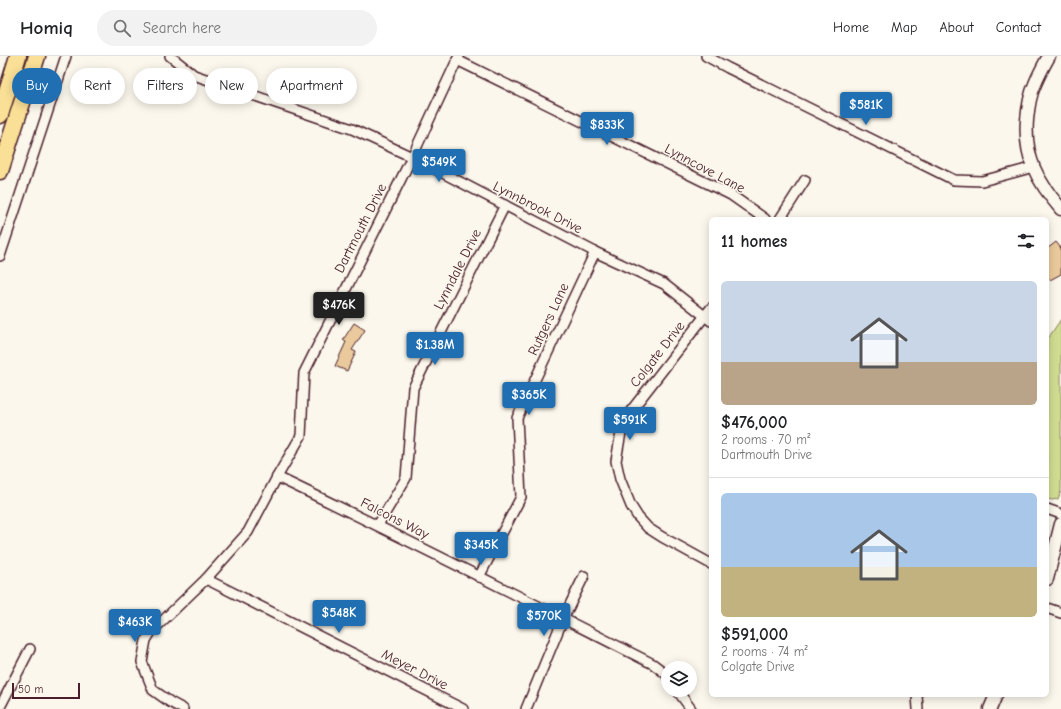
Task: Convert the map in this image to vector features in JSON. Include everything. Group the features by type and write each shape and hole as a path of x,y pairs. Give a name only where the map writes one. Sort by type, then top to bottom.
{"highway":[{"path":"0,115 18,56"},
{"path":"0,171 37,56"}],"street":[{"path":"0,256 66,56"},
{"name":"Lynnbrook Drive","path":"170,56 194,75 352,128 412,157 595,252 664,284 708,318"},
{"path":"1043,56 1043,69"},
{"path":"1049,56 1034,85 1027,113 1026,133 1032,167 1050,196 1061,209"},
{"path":"1034,85 1058,56"},
{"path":"712,57 954,180 982,181 1032,167"},
{"name":"Dartmouth Drive","path":"183,709 153,690 142,662 148,636 206,579 248,532 301,436 304,373 412,157 458,58"},
{"name":"Lynncove Lane","path":"458,58 731,195 762,217"},
{"path":"781,217 805,180"},
{"name":"Lynndale Drive","path":"378,525 406,478 412,388 505,205"},
{"name":"Rutgers Lane","path":"478,577 521,497 517,418 595,252"},
{"name":"Colgate Drive","path":"708,318 623,421 616,461 620,480 631,506 648,528 709,563"},
{"name":"Falcons Way","path":"277,477 378,525 478,577 653,664 661,670"},
{"path":"1049,509 1061,514"},
{"path":"1049,571 1061,524"},
{"path":"526,709 563,619 584,576"},
{"name":"Meyer Drive","path":"206,579 463,709"},
{"path":"1049,609 1061,613"},
{"path":"0,707 30,649"},
{"path":"682,697 691,709"},
{"path":"917,697 918,709"},
{"path":"990,709 995,697"}],"green space":[{"path":"1061,319 1061,491 1058,499 1052,500 1049,499 1049,337"}],"building":[{"path":"1056,242 1061,248 1061,274 1050,280 1049,279 1049,247"},
{"path":"354,323 365,330 352,350 356,352 347,371 335,366 346,342 343,340"}]}
